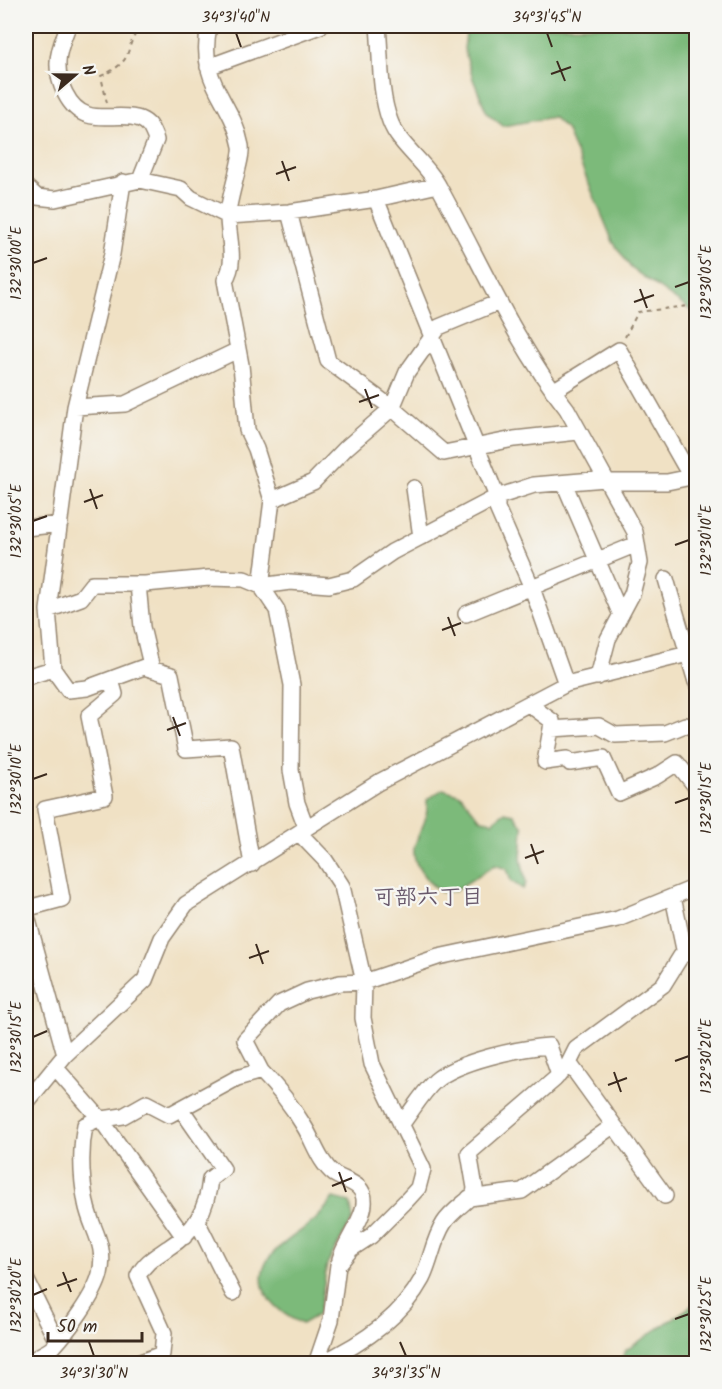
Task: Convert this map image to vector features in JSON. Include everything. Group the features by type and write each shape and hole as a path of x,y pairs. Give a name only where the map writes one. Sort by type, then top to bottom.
{"street":[{"path":"68,26 58,60 58,72 66,95 76,108 88,115 138,118 151,126 156,140 140,180"},
{"path":"209,26 206,45 208,67 222,102 237,129 242,150 231,190 228,216 232,269 225,280 238,350 247,430 256,449 272,500 261,586 277,610 291,685 291,770 303,830 342,886 364,982 363,1018 372,1064 423,1169 418,1188 396,1213 351,1249 339,1265"},
{"path":"208,67 320,26"},
{"path":"378,26 386,110 391,124 438,184 499,302 553,391 567,409 606,481 623,506 635,532 640,563 632,594 608,639 598,677"},
{"path":"26,187 37,197 55,199 140,180 181,189 190,198 228,216 289,212 376,199 438,184"},
{"path":"123,182 112,254 75,407 48,610 53,669 68,690 111,680 144,667 171,675 186,749 231,746 252,864"},
{"path":"376,199 497,497 497,508 532,588 566,684"},
{"path":"289,212 328,361 392,408 444,453 514,439 578,432"},
{"path":"272,500 313,482 345,448 392,408 407,372 440,327 499,302"},
{"path":"75,407 125,404 238,350"},
{"path":"48,610 81,598 92,584 138,584 209,578 244,579 261,586 290,582 329,585 353,579 392,552 497,497 534,485 606,481 667,482 694,476 619,350 553,391"},
{"path":"564,483 621,615"},
{"path":"414,488 421,537"},
{"path":"26,528 60,524"},
{"path":"466,614 637,544"},
{"path":"666,579 692,653 696,682"},
{"path":"138,584 142,627 152,669"},
{"path":"26,1103 60,1061 145,980 162,938 186,904 399,771 530,705 566,684 692,653"},
{"path":"26,677 53,669"},
{"path":"111,680 115,694 89,716 105,796 45,809 62,899 32,907 26,913 60,1061 184,1237"},
{"path":"530,705 552,721 545,762 567,759 570,763 603,758 619,793 657,776 677,763 696,786"},
{"path":"551,729 599,726 615,735 665,733 685,726 696,728"},
{"path":"318,1364 331,1320 339,1265 346,1240 364,1205 363,1193 353,1181 334,1174 320,1157 306,1128 284,1096 261,1071 244,1040 279,1004 318,989 340,983 364,982 438,957 618,919 651,903 696,887"},
{"path":"318,1364 349,1350 398,1311 422,1280 445,1222 469,1198 475,1188 469,1153 559,1076 576,1049 663,985 691,952 673,897"},
{"path":"401,1125 435,1082 448,1073 520,1048 549,1046 559,1076"},
{"path":"569,1063 665,1196"},
{"path":"32,1364 34,1359 50,1350 57,1342 83,1306 99,1276 103,1250 86,1205 81,1146 85,1125 96,1120 102,1121 123,1116 146,1103 169,1115 183,1110 237,1078 261,1071"},
{"path":"135,1364 162,1354 164,1333 138,1276 145,1262 184,1237 197,1221 208,1198 210,1179 224,1169 183,1110"},
{"path":"469,1198 522,1191 614,1125"},
{"path":"197,1221 233,1293"},
{"path":"26,1279 57,1342"}],"path":[{"path":"110,117 101,76 122,66 132,46 133,36 141,26"},
{"path":"619,350 638,312 696,305"}],"green space":[{"path":"467,26 696,26 696,314 631,268 613,242 566,129 553,117 503,126 487,113 464,49"},
{"path":"443,789 461,795 480,819 492,822 505,812 514,814 523,827 521,859 526,883 523,889 511,881 507,869 495,865 454,891 441,892 425,878 417,865 415,845 425,820 427,800"},
{"path":"333,1198 350,1202 353,1219 327,1264 319,1314 302,1324 277,1308 270,1300 262,1283 263,1273 266,1263 275,1251 315,1220"},
{"path":"696,1303 696,1363 620,1363 625,1351"}],"district":[{"name":"可部六丁目","path":"428,898"}]}
